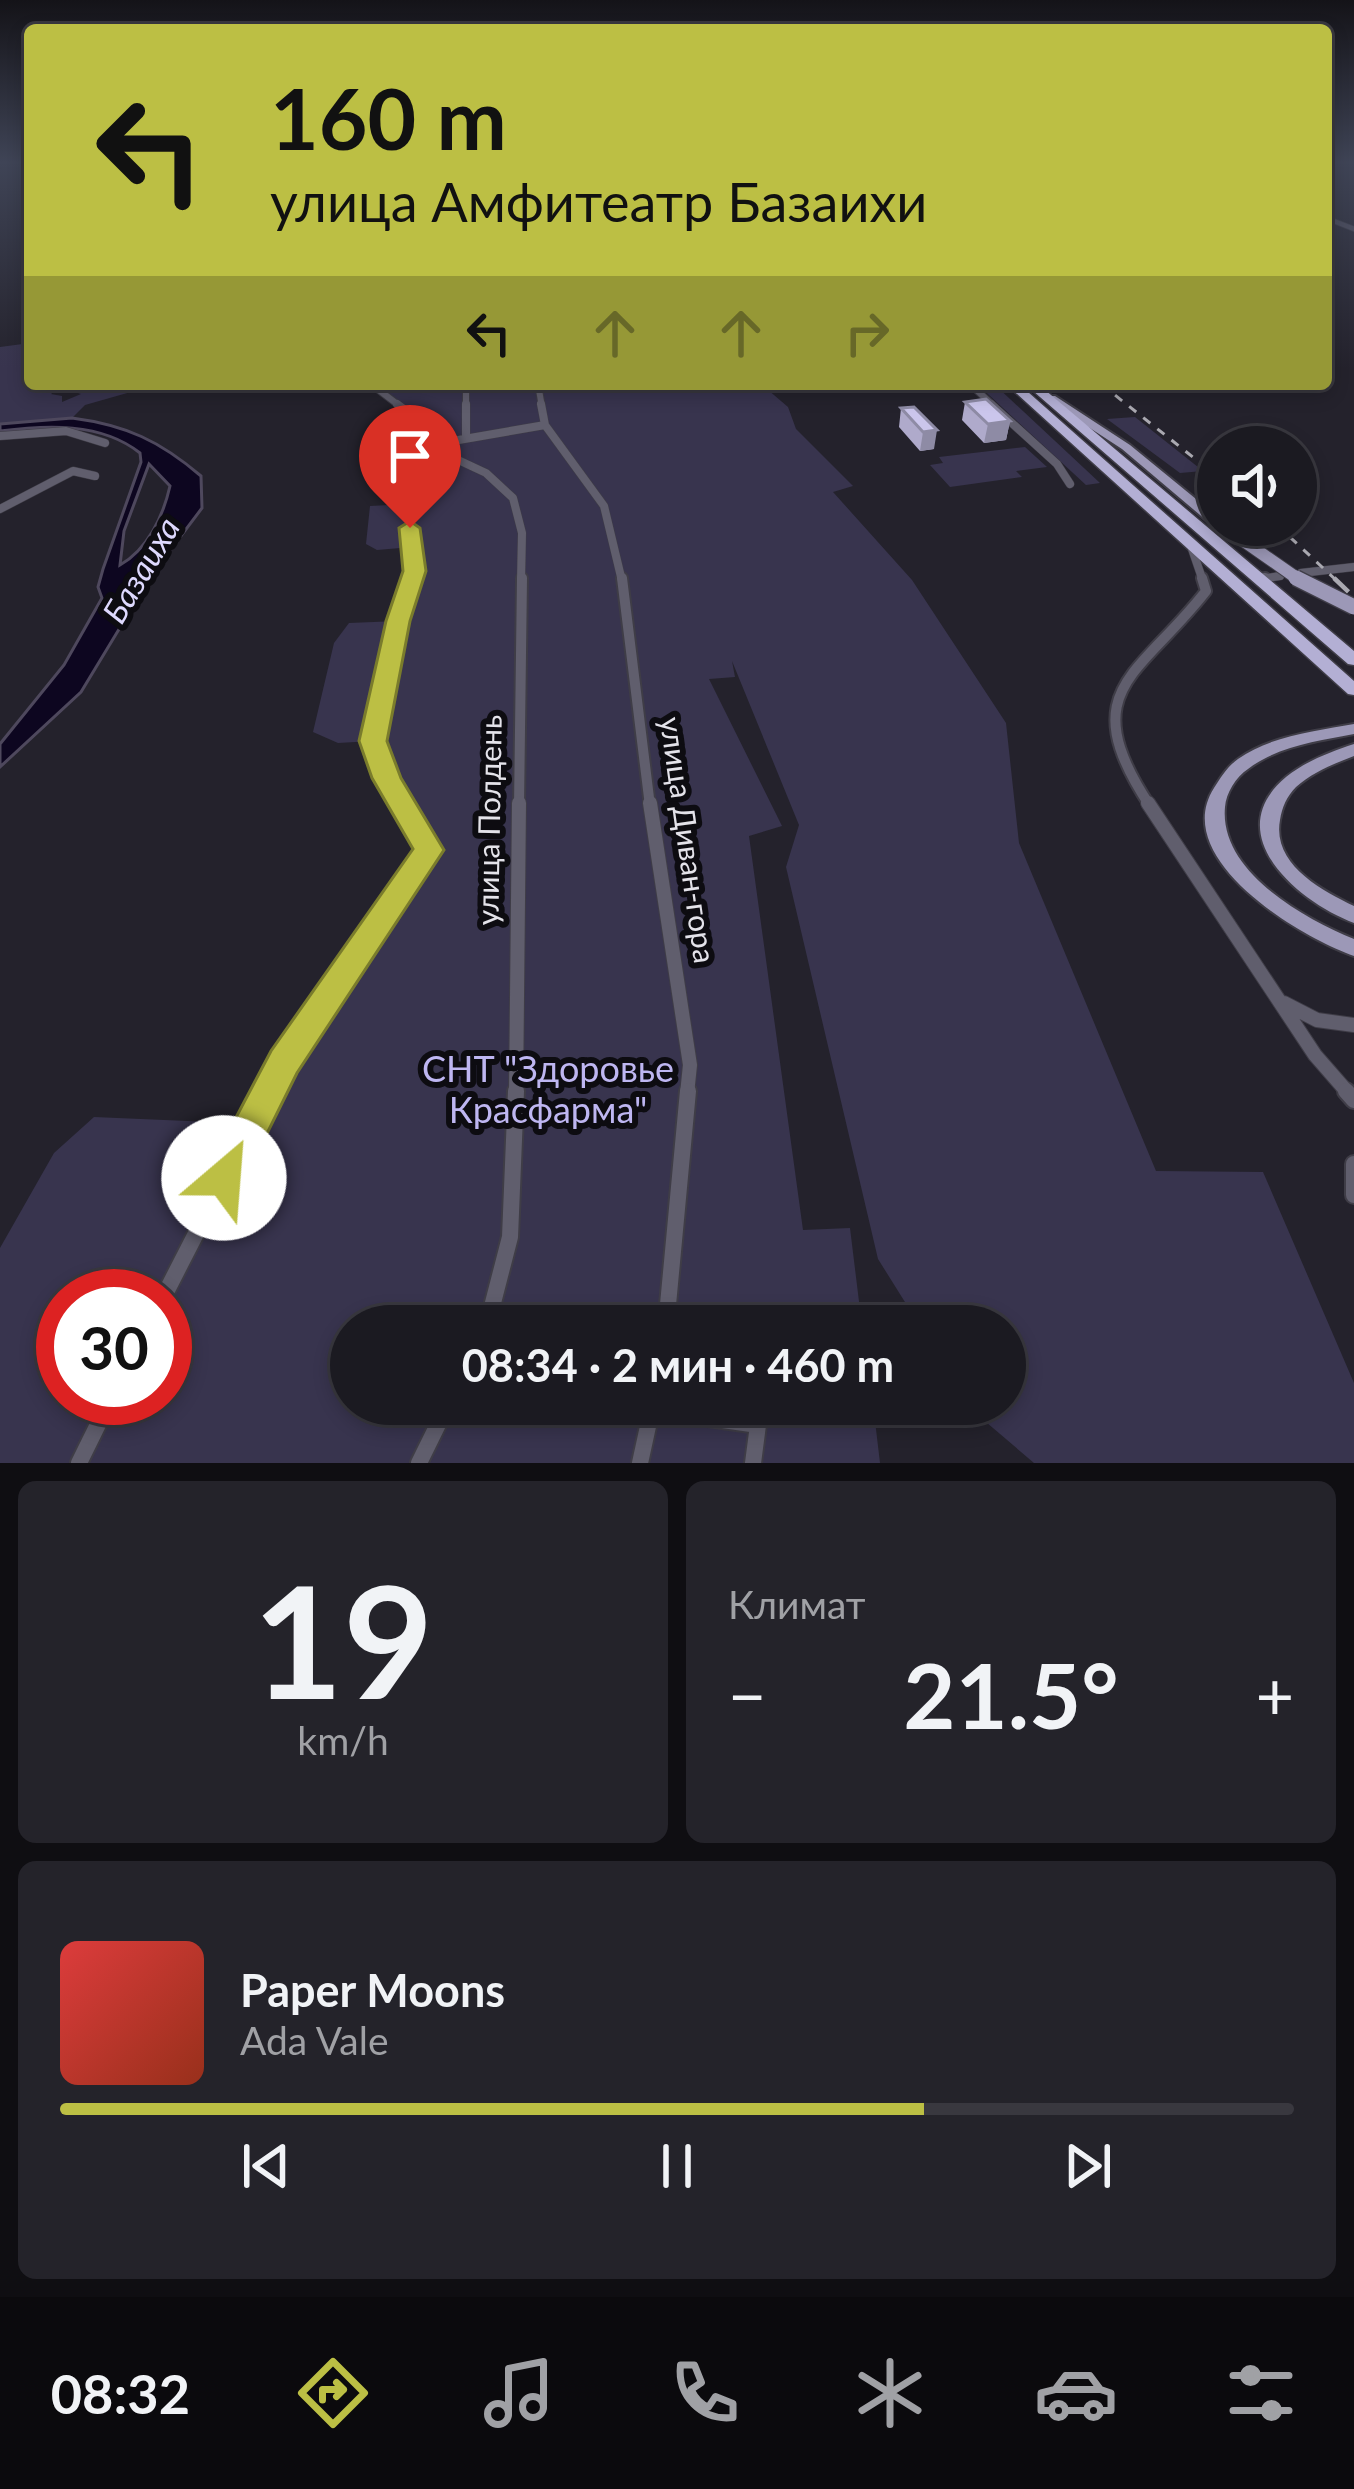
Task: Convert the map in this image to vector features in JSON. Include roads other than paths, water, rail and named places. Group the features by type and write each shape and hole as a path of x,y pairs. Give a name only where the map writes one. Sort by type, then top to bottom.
{"highway":[{"path":"1019,390 1354,693"},
{"path":"1038,390 1354,660"}],"main road":[{"path":"1039,390 1126,447 1197,506"},
{"path":"1250,546 1306,585 1354,607"},
{"path":"1354,729 1272,752 1236,769 1214,807 1219,842 1239,873 1270,904 1354,948"},
{"path":"1354,750 1301,771 1274,796 1268,823 1274,852 1300,884 1354,915"}],"street":[{"name":"улица Полдень","path":"379,390 447,442 456,459 486,473 513,499 522,532 515,1170 510,1238 492,1305"},
{"path":"466,390 466,436"},
{"name":"улица Диван-гора","path":"539,390 545,425 604,506 626,596 655,849 690,1065 668,1305"},
{"path":"977,390 1058,464 1070,484"},
{"path":"447,442 545,425"},
{"path":"0,436 66,431 105,443"},
{"path":"178,1269 284,1062 429,850 387,778 373,741 398,621 414,571 409,504 422,479 456,459"},
{"path":"0,509 73,472 95,476"},
{"path":"1192,546 1206,591 1118,687 1112,726 1121,762 1315,1055 1354,1100"},
{"path":"1300,573 1354,567"},
{"path":"1260,579 1280,576"},
{"path":"1281,1001 1317,1020 1354,1025"},
{"path":"1354,1164 1354,1195"},
{"path":"80,1463 98,1425"},
{"path":"418,1463 437,1425"},
{"path":"640,1463 648,1425"},
{"path":"753,1463 758,1425"}],"water":[{"name":"Базаиха","path":"72,418 141,436 201,476 202,508 153,573 81,692 0,767 0,744 64,665 102,598 98,587 103,569 141,462 140,453 125,443 91,431 54,427 0,431 0,424","holes":["149,464 170,486 152,532 120,565 124,531"]}],"railway":[{"path":"1109,390 1197,460"},
{"path":"1300,546 1337,581"},
{"path":"1334,578 1354,597"}],"park label":[{"name":"СНТ \"Здоровье Красфарма\"","path":"548,1090"}]}
